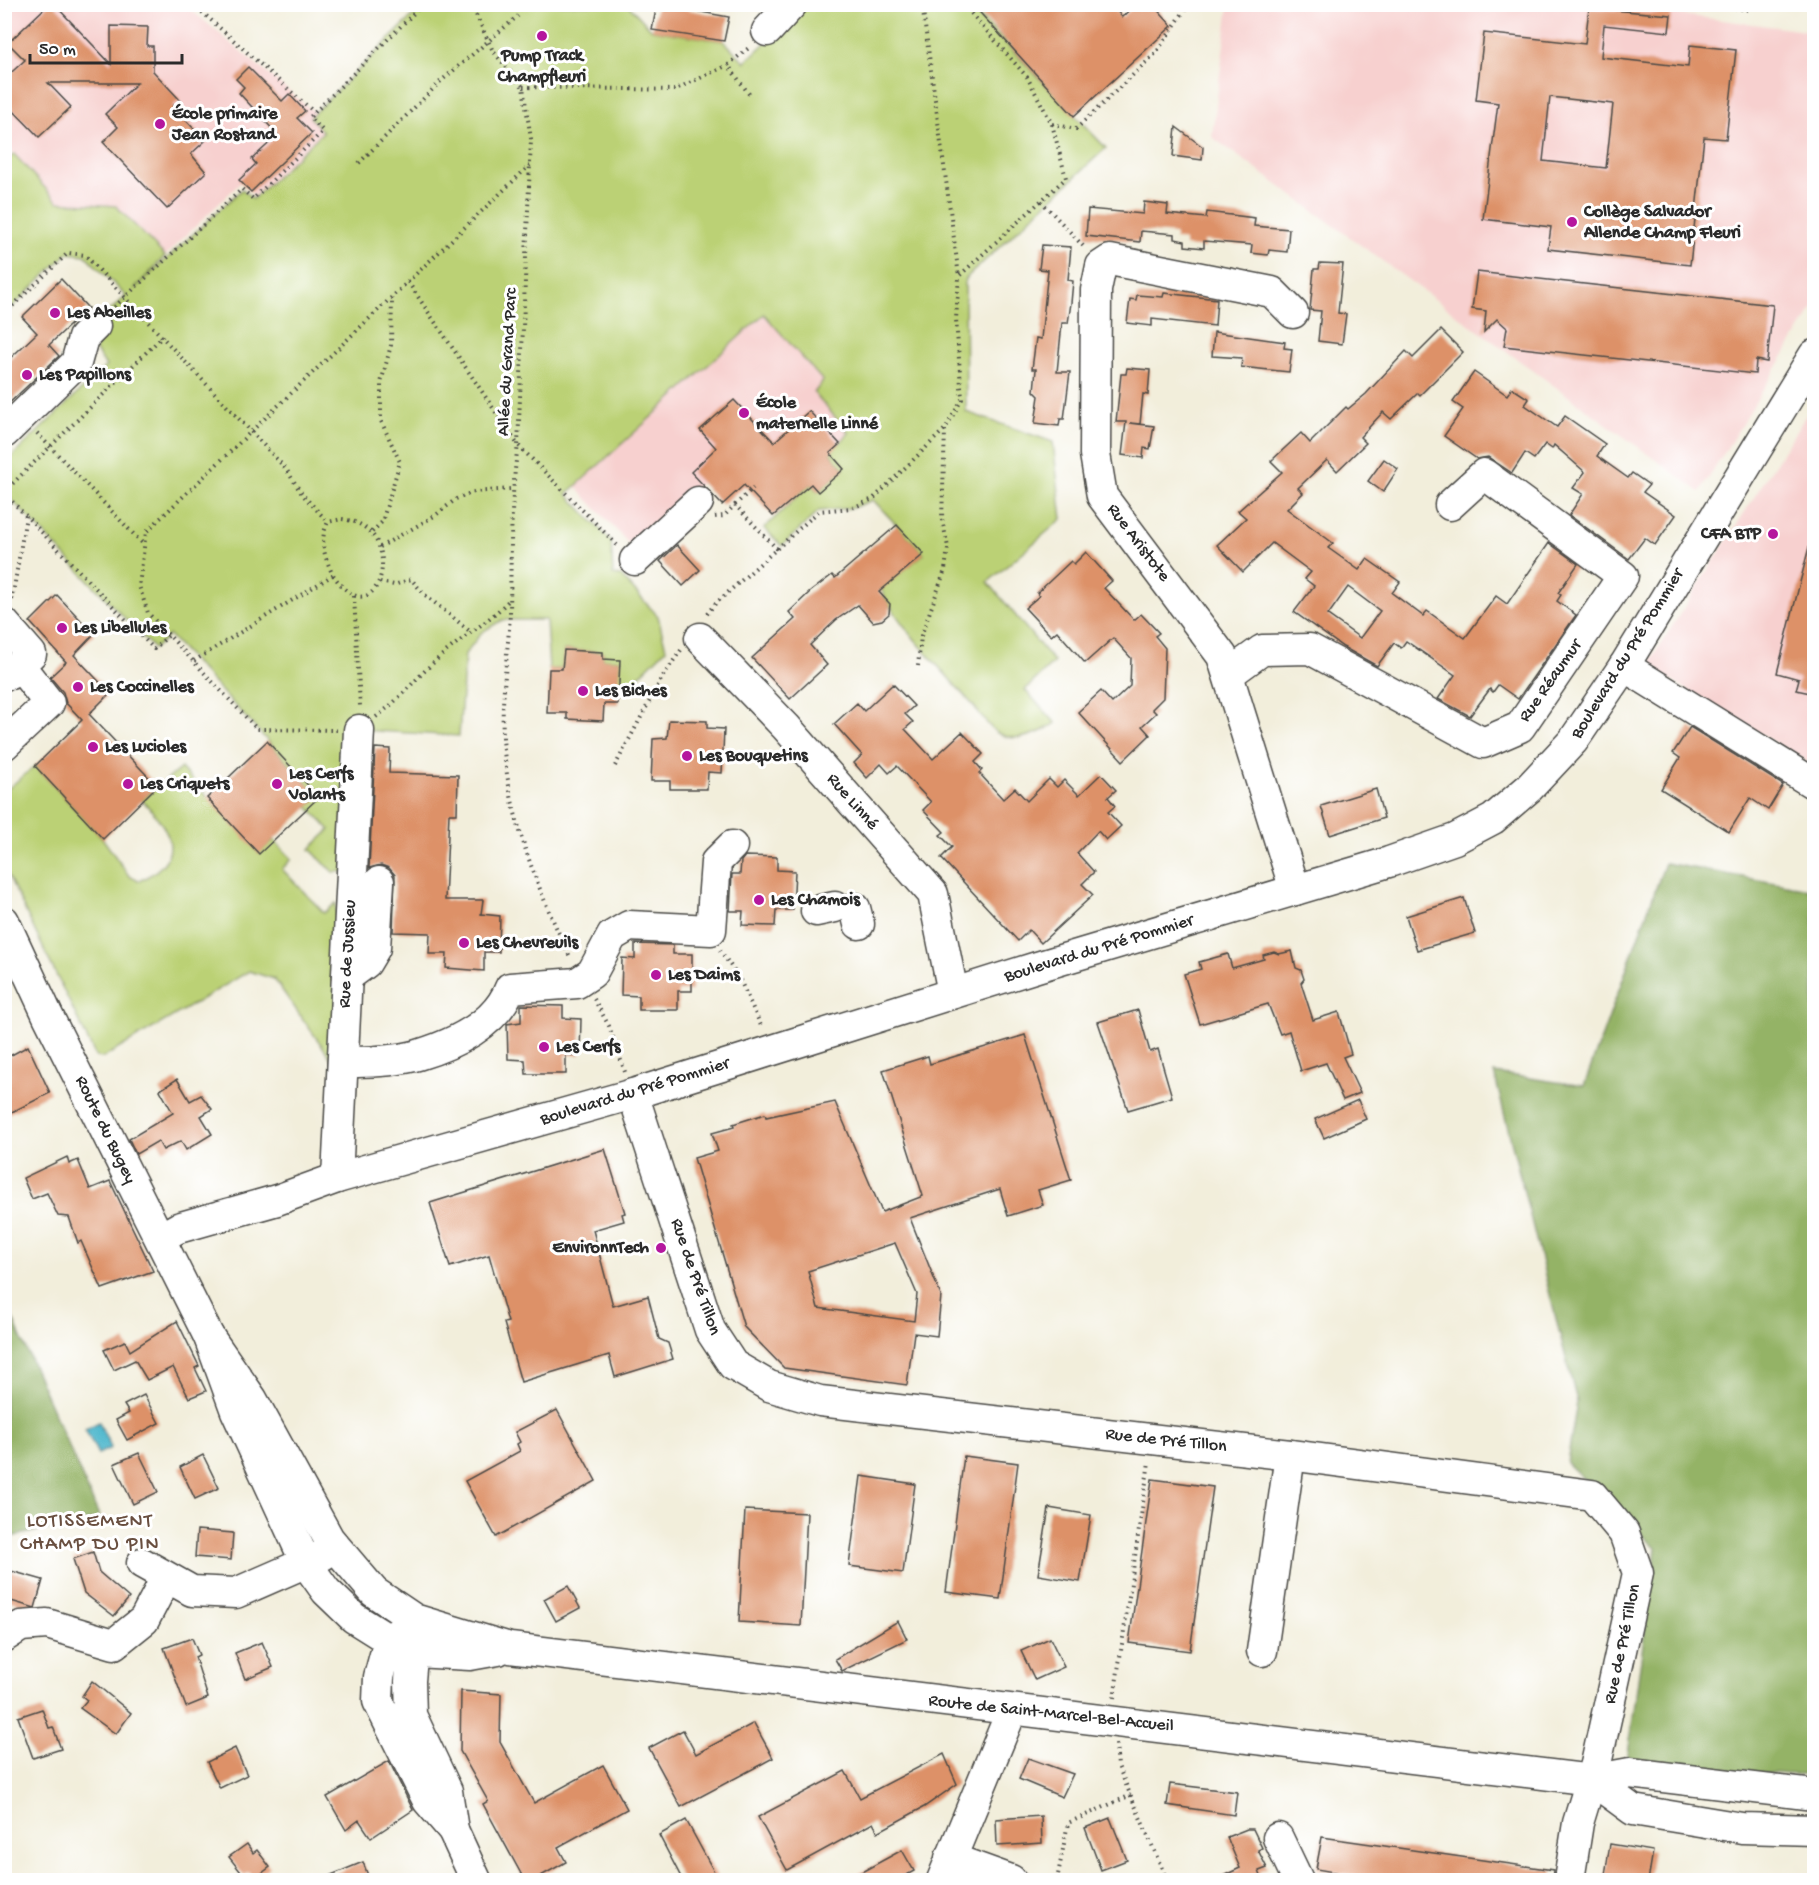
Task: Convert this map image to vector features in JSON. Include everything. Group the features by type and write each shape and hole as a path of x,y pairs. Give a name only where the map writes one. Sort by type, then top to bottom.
{"street":[{"path":"767,31 792,4"},
{"path":"1101,266 1110,260 1272,292 1293,313"},
{"name":"Rue Aristote","path":"1101,266 1096,290 1095,454 1102,496 1222,656 1294,890"},
{"path":"13,425 76,363 83,338 95,326"},
{"name":"Boulevard du Pré Pommier","path":"160,1238 178,1228 277,1200 337,1178 633,1094 953,993 1411,855 1455,838 1492,819 1529,788 1573,741 1624,666 1815,355"},
{"name":"Rue Réaumur","path":"1229,674 1262,650 1310,649 1483,743 1520,727 1623,576 1484,474 1450,505"},
{"path":"627,553 705,510"},
{"path":"4,623 31,654 12,672 49,703 4,745"},
{"name":"Rue Linné","path":"696,634 786,727 933,894 953,993"},
{"path":"1624,666 1815,784"},
{"name":"Rue de Jussieu","path":"337,1178 359,730"},
{"path":"344,1063 417,1055 476,1030 504,1004 510,988 577,982 592,973 612,936 629,926 711,930 716,862 732,846"},
{"path":"347,976 366,963 375,948 379,882"},
{"name":"Route du Bugey","path":"4,921 48,1016 209,1337 236,1411 306,1563 326,1591 354,1618 402,1646"},
{"name":"Rue de Pré Tillon","path":"633,1094 710,1330 733,1365 769,1386 820,1401 1290,1455 1592,1495 1624,1533 1638,1573 1622,1656 1592,1780 1578,1823 1569,1881"},
{"name":"Route du Bugey","path":"209,1337 252,1399 337,1549 374,1592 414,1619"},
{"path":"1262,1651 1290,1455"},
{"path":"4,1637 21,1626 47,1624 114,1644 144,1620 154,1570 192,1591 236,1593 337,1549"},
{"path":"414,1619 402,1646 379,1677 378,1701 428,1801 453,1830 476,1881"},
{"name":"Route de Saint-Marcel-Bel-Accueil","path":"414,1619 510,1648 1592,1780 1630,1773 1815,1795"},
{"name":"Route de Saint-Marcel-Bel-Accueil","path":"402,1646 470,1655 510,1648"},
{"path":"1011,1710 946,1869 1011,1881"},
{"name":"Route de Saint-Marcel-Bel-Accueil","path":"1592,1780 1633,1810 1742,1828 1815,1830"},
{"path":"1278,1838 1298,1881"}],"path":[{"path":"193,4 314,112"},
{"path":"126,296 242,189 253,199 323,131 310,117 423,4"},
{"path":"471,4 493,51 523,87 674,90 728,65 767,31"},
{"path":"615,766 663,676 696,634 714,605 819,511 852,508 873,499 945,429 962,399 956,319 959,276 922,4"},
{"path":"959,276 1066,178 1052,124 1027,77 963,4"},
{"path":"1052,124 1076,129 1156,53 1189,4"},
{"path":"1705,4 1749,10"},
{"path":"358,163 441,81 518,16"},
{"path":"728,65 749,94"},
{"name":"Allée du Grand Parc","path":"523,87 531,139 518,445 511,489 510,599 503,736 511,798 542,893 582,979 609,1026 633,1094"},
{"path":"510,599 472,633 441,655 393,704 359,730 257,729 148,613 139,586 146,532 530,165"},
{"path":"1041,201 1101,266"},
{"path":"4,314 68,253 85,255 164,336 286,469 302,494 328,522"},
{"path":"408,282 518,445 627,553"},
{"path":"372,531 382,522 400,462 381,421 381,383 391,345 392,297"},
{"path":"164,336 4,493 154,649 169,635"},
{"path":"13,425 51,448 144,546"},
{"path":"918,666 921,636 945,570 948,547 942,519 945,429"},
{"path":"705,510 724,516 753,488"},
{"path":"380,546 436,515 456,500 474,492 511,489"},
{"path":"735,505 778,550"},
{"path":"4,608 13,600 26,516"},
{"path":"328,522 342,519 357,521 372,531 380,546 383,576 380,582 376,589 366,596 354,596"},
{"path":"328,522 322,534 323,549 333,575 354,596 361,719 359,730"},
{"path":"194,661 333,575"},
{"path":"380,582 393,585 411,579 424,594 472,633"},
{"path":"706,930 740,980 774,1050"},
{"path":"1152,1440 1114,1692 1114,1720 1118,1766 1167,1881"},
{"path":"1057,1881 1068,1823 1131,1795"}],"shaded area":[{"name":"École primaire Jean Rostand","path":"5,4 185,5 314,112 310,117 323,131 254,196 241,182 165,256 116,206 58,202 5,144"},
{"name":"Collège Salvador Allende Champ Fleuri","path":"1597,4 1814,32 1814,307 1700,492 1212,137 1229,5"},
{"name":"École maternelle Linné","path":"765,314 824,381 814,393 849,433 830,453 844,469 818,492 810,485 773,516 748,483 722,505 701,483 632,547 575,486"},
{"name":"CFA BTP","path":"1814,403 1814,766 1647,666"}],"green space":[{"path":"424,5 628,5 652,30 724,41 745,62 805,5 969,5 1106,148 965,279 966,412 1053,442 1062,519 988,582 1054,662 1025,690 1056,723 1035,734 1019,738 1011,738 996,732 910,633 888,603 881,589 924,554 873,500 852,508 819,511 782,546 764,528 811,484 818,492 844,469 830,453 849,433 814,393 823,381 764,314 567,494 611,541 613,575 621,576 658,616 666,649 632,683 619,685 620,660 603,659 603,652 564,650 562,669 549,669 546,620 502,620 482,632 465,654 459,736 359,730 352,871 333,872 310,849 330,830 308,807 319,796 169,635 154,649 5,493 5,463 106,366 95,349 101,319 126,296 85,255 68,253 5,314 5,162 14,154 58,202 116,206 165,256 134,289 242,189 253,199 323,132 310,117"},
{"path":"35,766 103,839 129,876 139,881 164,863 169,853 170,843 161,822 142,800 181,768 259,853 274,840 292,859 282,869 324,913 336,903 343,1075 274,979 249,971 103,1058 96,1057 5,869 5,791"},
{"path":"1665,863 1814,890 1814,1776 1627,1762 1656,1548 1567,1463 1577,1402 1494,1073 1584,1086"},
{"path":"5,1301 100,1518 5,1538"}],"water":[{"path":"99,1422 111,1448 98,1454 85,1429"}],"building":[{"path":"49,4 54,4 111,64 111,26 148,27 147,46 153,46 153,71 180,100 173,106 205,141 191,154 206,172 167,209 103,142 118,127 105,114 137,83 48,83 71,107 39,137 4,101 4,79 25,60 8,43"},
{"path":"657,4 729,17 724,41 652,30"},
{"path":"972,4 1111,4 1122,17 1136,4 1152,4 1172,26 1074,116"},
{"path":"1589,8 1671,15 1669,32 1604,25 1601,57 1688,67 1690,45 1736,50 1726,139 1704,137 1690,265 1548,249 1551,227 1483,219 1498,103 1476,100 1484,33 1585,44","holes":["1550,97 1613,104 1606,168 1543,161"]},
{"path":"248,67 282,101 289,94 305,111 297,118 312,133 251,192 239,180 256,164 252,159 278,135 239,93 244,87 236,79"},
{"path":"1176,127 1203,147 1202,160 1173,156"},
{"path":"1144,202 1168,205 1167,214 1206,218 1207,212 1255,218 1254,226 1289,229 1287,252 1269,250 1268,255 1251,253 1252,245 1204,241 1204,248 1185,246 1185,241 1175,239 1175,234 1141,231 1140,242 1086,236 1088,209 1143,214"},
{"path":"1042,245 1071,247 1068,280 1073,281 1071,303 1068,323 1062,323 1057,372 1070,372 1064,419 1060,419 1059,426 1035,423 1039,396 1034,391 1036,369 1032,369 1036,338 1041,339 1048,270 1039,269"},
{"path":"1320,263 1343,264 1338,313 1346,314 1342,344 1318,341 1321,311 1310,310 1314,269 1319,269"},
{"path":"1477,272 1773,305 1767,362 1756,360 1755,374 1504,346 1507,328 1497,319 1484,332 1486,311 1472,309"},
{"path":"61,279 88,308 49,345 59,356 4,408 4,364 37,333 22,317"},
{"path":"1164,293 1217,299 1215,326 1152,319 1152,326 1127,323 1130,299 1136,300 1137,295 1163,297"},
{"path":"1441,330 1463,352 1420,395 1418,393 1391,419 1383,412 1360,437 1366,443 1337,471 1327,460 1298,488 1303,493 1287,509 1333,543 1328,548 1359,570 1367,559 1400,582 1392,593 1423,616 1427,611 1465,638 1496,596 1507,604 1549,543 1578,564 1558,593 1561,595 1557,601 1576,615 1518,699 1498,685 1493,692 1490,689 1470,716 1438,699 1455,675 1406,641 1401,648 1394,643 1377,666 1343,647 1294,612 1314,586 1305,579 1311,572 1272,543 1243,572 1217,545 1246,518 1238,511 1282,472 1271,461 1301,433 1310,443 1346,407 1348,409 1366,394 1406,351 1413,358","holes":["1348,587 1380,611 1360,638 1328,615"]},
{"path":"1214,332 1285,342 1284,348 1292,349 1289,372 1241,367 1242,358 1212,356"},
{"path":"1127,368 1150,370 1148,395 1143,394 1140,424 1130,423 1154,426 1150,449 1144,448 1143,458 1122,455 1126,422 1116,422 1121,374 1126,374"},
{"path":"1474,372 1507,395 1512,388 1529,399 1525,405 1557,427 1565,416 1605,444 1597,456 1628,478 1632,473 1649,485 1643,492 1676,515 1655,545 1645,538 1629,559 1569,515 1583,494 1573,488 1585,472 1554,445 1552,449 1545,444 1534,459 1525,453 1512,473 1488,457 1477,459 1444,436 1463,409 1453,402"},
{"path":"734,400 774,442 809,411 840,444 830,453 844,469 818,492 811,484 773,516 744,485 722,505 691,472 716,448 700,430"},
{"path":"1384,459 1398,469 1383,492 1368,481"},
{"path":"897,525 924,554 879,592 890,604 889,614 882,620 873,622 858,605 836,620 810,645 827,665 790,699 752,658 795,619 789,612 810,592 832,575 835,578"},
{"path":"677,545 700,570 683,586 660,561"},
{"path":"1809,547 1815,548 1815,694 1796,690 1799,679 1777,673"},
{"path":"1086,552 1112,581 1104,588 1134,620 1141,614 1159,633 1155,636 1165,648 1163,698 1152,709 1156,713 1142,726 1150,735 1123,761 1078,712 1101,691 1112,703 1130,686 1131,658 1113,638 1085,663 1057,631 1051,636 1025,608 1039,596 1037,593 1071,561 1074,564"},
{"path":"57,595 94,634 74,655 110,693 89,714 157,786 103,839 35,766 82,720 66,703 63,692 50,677 66,662 30,622"},
{"name":"Les Biches","path":"564,650 603,652 603,659 620,660 618,704 604,704 603,721 567,719 567,713 547,713 549,669 562,669"},
{"path":"893,684 914,706 905,714 913,722 905,729 933,759 962,732 983,754 975,762 982,770 979,773 1003,799 1015,788 1027,801 1049,779 1057,787 1064,780 1079,795 1101,774 1116,790 1108,797 1115,806 1108,812 1121,826 1106,840 1098,831 1077,853 1094,872 1082,884 1093,895 1041,943 1029,930 1018,941 941,858 952,847 940,835 944,832 923,810 931,802 897,766 889,773 881,764 867,778 854,763 862,755 834,724 857,703 864,711"},
{"name":"Les Bouquetins","path":"669,720 707,721 707,728 724,729 722,773 708,772 707,789 670,789 670,781 651,781 653,739 667,738"},
{"path":"1690,727 1783,785 1768,810 1750,798 1729,832 1661,789 1680,758 1673,753"},
{"path":"267,741 319,797 259,854 207,798"},
{"path":"375,748 390,749 389,773 458,775 457,814 449,814 445,900 483,900 481,914 500,916 499,952 484,952 484,971 446,968 447,954 429,954 430,933 393,932 395,875 389,868 381,865 369,868"},
{"path":"1376,789 1384,818 1330,835 1321,806"},
{"name":"Les Chamois","path":"745,856 777,857 777,870 795,871 793,910 776,910 775,926 742,925 743,911 730,911 732,874 740,874 741,861"},
{"path":"1464,898 1475,933 1417,950 1406,916"},
{"name":"Les Daims","path":"635,944 673,945 673,954 692,954 692,991 678,991 678,1010 639,1010 639,996 621,995 622,958 635,959"},
{"path":"1292,951 1296,968 1301,970 1304,979 1301,983 1313,1020 1339,1012 1351,1054 1343,1057 1360,1093 1343,1100 1326,1063 1301,1071 1289,1031 1280,1034 1268,1004 1200,1024 1184,974 1201,969 1199,962 1228,954 1232,968 1264,959 1263,955"},
{"name":"Les Cerfs","path":"521,1005 563,1006 563,1018 581,1019 580,1055 566,1055 566,1074 526,1074 525,1060 508,1059 507,1024 521,1022"},
{"path":"1138,1010 1150,1052 1158,1049 1172,1097 1128,1110 1098,1022"},
{"path":"1025,1035 1071,1180 1038,1190 1043,1205 1008,1216 1000,1189 910,1218 941,1296 937,1336 914,1333 907,1385 784,1368 744,1327 694,1158 718,1151 712,1133 734,1127 733,1124 765,1114 766,1117 835,1102 882,1212 923,1196 883,1070 928,1056 930,1064","holes":["895,1243 917,1294 914,1321 818,1308 808,1271"]},
{"path":"28,1046 50,1093 4,1116 4,1059"},
{"path":"177,1079 190,1101 201,1095 212,1109 201,1116 212,1134 186,1150 181,1141 163,1150 158,1141 136,1154 129,1139 173,1113 160,1090"},
{"path":"1358,1100 1366,1119 1324,1138 1315,1119"},
{"path":"605,1149 625,1213 622,1214 624,1221 593,1230 613,1306 648,1296 659,1339 668,1343 673,1359 615,1377 609,1355 521,1382 504,1323 508,1322 489,1255 450,1267 430,1203"},
{"path":"67,1157 69,1164 78,1160 90,1189 110,1181 153,1271 102,1289 81,1241 78,1243 69,1217 58,1216 47,1193 32,1199 23,1178"},
{"path":"177,1321 199,1366 195,1368 206,1391 189,1398 173,1367 147,1380 135,1360 114,1370 104,1350 125,1341 130,1351"},
{"path":"144,1395 159,1423 127,1440 116,1420 129,1413 124,1405"},
{"path":"557,1410 596,1481 496,1537 465,1481 520,1451 517,1444 520,1442 515,1432"},
{"path":"139,1453 158,1492 133,1504 114,1464"},
{"path":"203,1455 219,1488 195,1499 180,1467"},
{"path":"964,1456 1018,1463 1000,1599 946,1592"},
{"path":"861,1476 915,1484 903,1573 849,1566"},
{"path":"1152,1479 1213,1487 1190,1651 1129,1643"},
{"path":"1049,1508 1091,1515 1080,1582 1038,1575"},
{"path":"745,1510 807,1513 801,1626 739,1622"},
{"path":"197,1530 233,1533 231,1560 195,1557"},
{"path":"93,1552 99,1572 129,1598 114,1616 84,1593 73,1559"},
{"path":"4,1569 43,1580 35,1608 4,1599"},
{"path":"568,1586 580,1608 556,1621 544,1599"},
{"path":"898,1621 907,1639 842,1671 835,1659"},
{"path":"192,1638 199,1655 195,1657 208,1698 186,1707 164,1648"},
{"path":"1050,1638 1064,1667 1035,1680 1021,1651"},
{"path":"262,1642 273,1667 245,1679 235,1653"},
{"path":"92,1681 131,1713 116,1734 80,1708 87,1700 82,1696"},
{"path":"461,1691 501,1694 500,1742 534,1803 603,1765 627,1809 558,1847 566,1862 532,1881 525,1881 483,1804 488,1801 460,1751"},
{"path":"42,1709 49,1728 53,1727 61,1749 33,1758 18,1717"},
{"path":"754,1723 773,1758 681,1807 649,1748 683,1730 696,1754"},
{"path":"235,1748 247,1775 220,1788 207,1762"},
{"path":"944,1754 957,1784 924,1807 878,1832 873,1823 787,1870 758,1817 845,1771 860,1798"},
{"path":"1028,1758 1073,1774 1062,1797 1019,1779"},
{"path":"389,1761 413,1810 371,1838 359,1820 346,1830 327,1797"},
{"path":"1170,1784 1237,1792 1234,1815 1167,1805"},
{"path":"1041,1816 1042,1843 997,1846 996,1819"},
{"path":"1110,1818 1127,1860 1101,1870 1085,1828"},
{"path":"686,1820 719,1881 683,1881 659,1835"},
{"path":"1253,1829 1262,1848 1258,1850 1267,1868 1259,1871 1263,1881 1212,1881 1240,1868 1227,1837"},
{"path":"1322,1837 1553,1870 1552,1881 1386,1881 1316,1869"},
{"path":"247,1844 253,1853 257,1850 270,1867 254,1879 249,1872 244,1876 229,1857"},
{"path":"1610,1844 1653,1851 1648,1881 1604,1881"},
{"path":"902,1850 914,1871 896,1881 845,1881"},
{"path":"363,1862 370,1881 319,1881 319,1880"}],"place":[{"name":"Pump Track Champfleuri","path":"542,36"},
{"name":"École primaire Jean Rostand","path":"160,124"},
{"name":"Collège Salvador Allende Champ Fleuri","path":"1572,222"},
{"name":"Les Abeilles","path":"55,313"},
{"name":"Les Papillons","path":"27,375"},
{"name":"École maternelle Linné","path":"744,413"},
{"name":"CFA BTP","path":"1773,534"},
{"name":"Les Libellules","path":"62,628"},
{"name":"Les Coccinelles","path":"78,687"},
{"name":"Les Biches","path":"583,691"},
{"name":"Les Lucioles","path":"93,747"},
{"name":"Les Bouquetins","path":"687,756"},
{"name":"Les Criquets","path":"128,784"},
{"name":"Les Cerfs Volants","path":"277,784"},
{"name":"Les Chamois","path":"759,900"},
{"name":"Les Chevreuils","path":"464,943"},
{"name":"Les Daims","path":"656,975"},
{"name":"Les Cerfs","path":"544,1047"},
{"name":"EnvironnTech","path":"661,1248"}],"district":[{"name":"LOTISSEMENT CHAMP DU PIN","path":"90,1534"}]}
